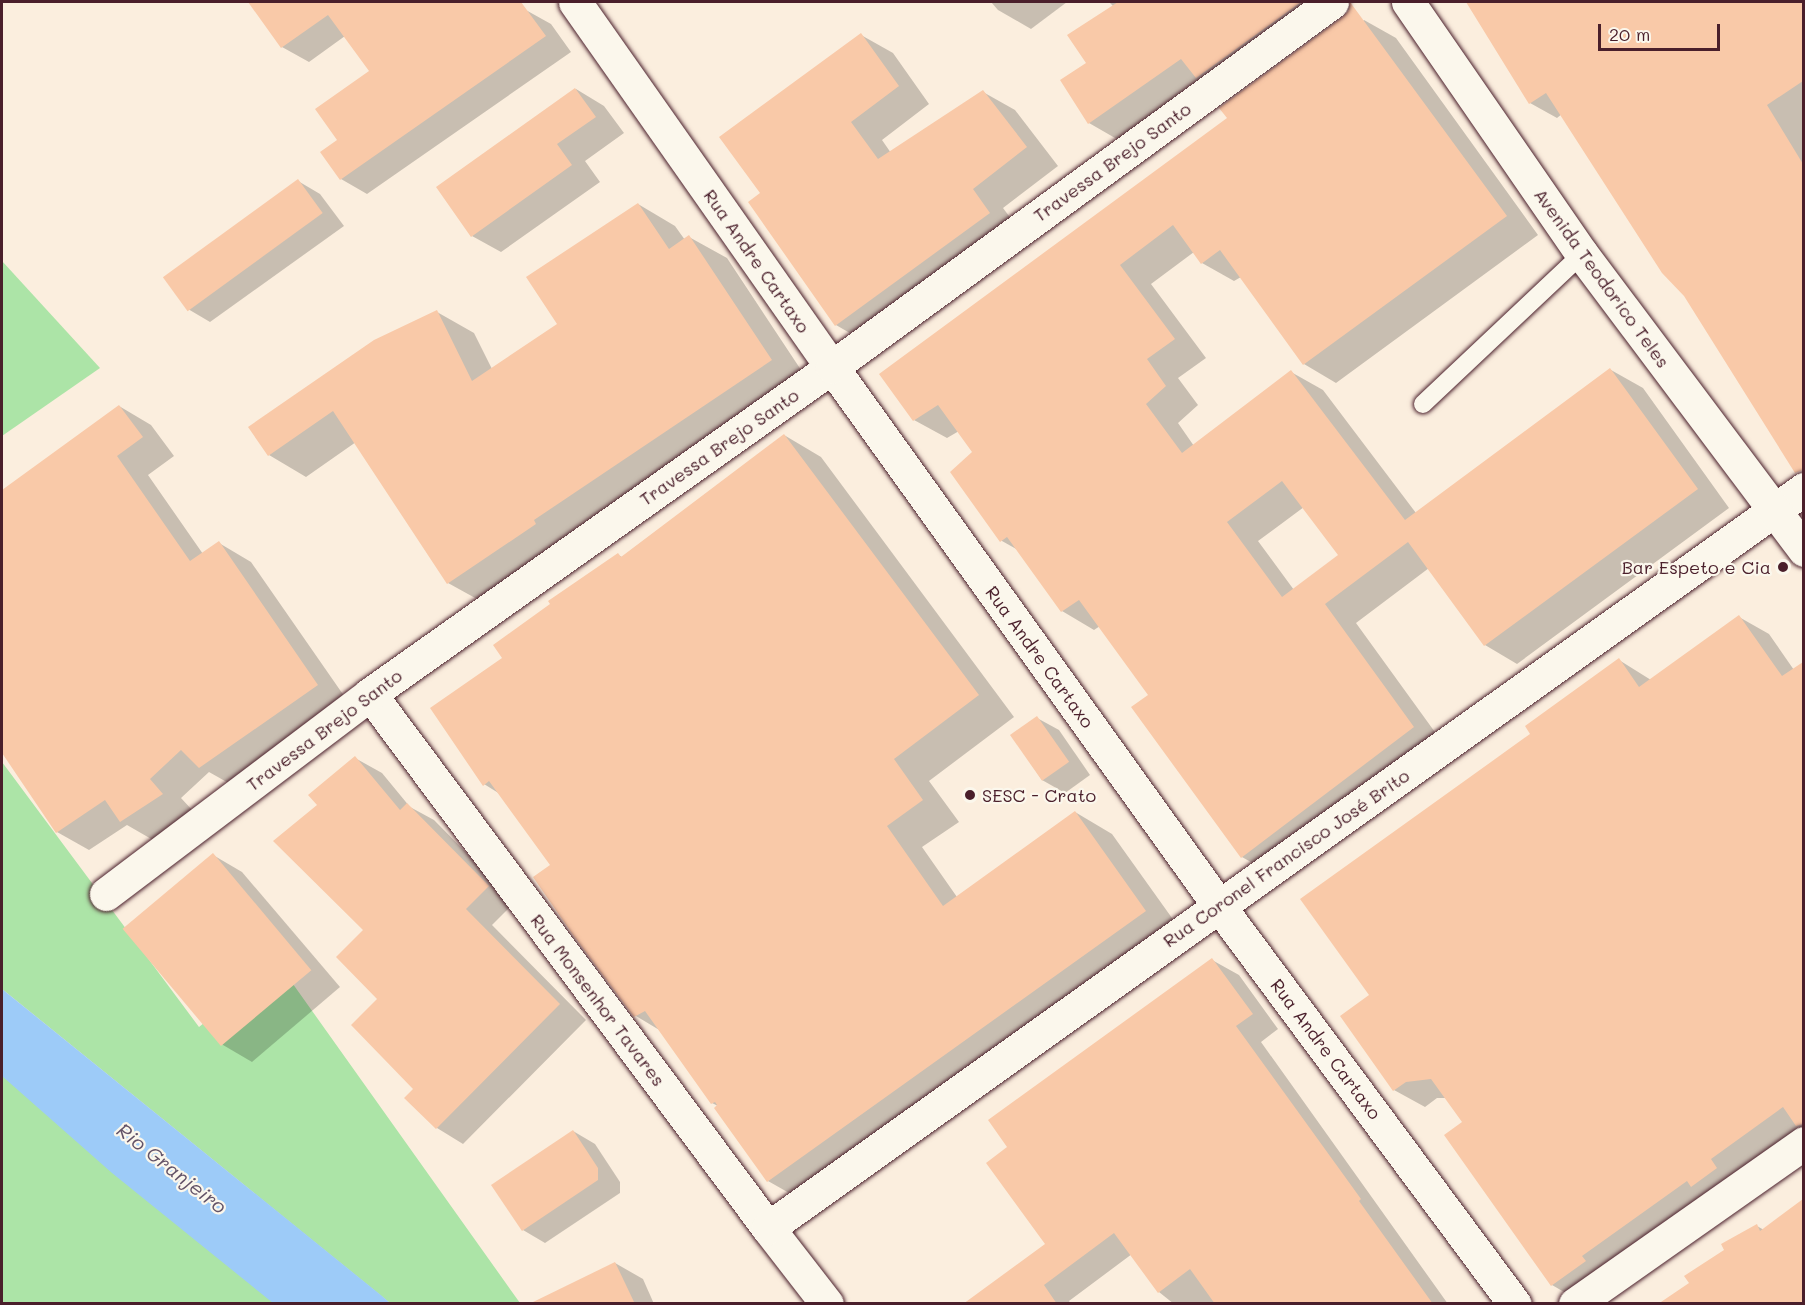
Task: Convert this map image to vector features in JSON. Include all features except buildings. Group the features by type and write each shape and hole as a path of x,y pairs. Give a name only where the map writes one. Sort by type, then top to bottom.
{"street":[{"name":"Rua Andre Cartaxo","path":"575,2 832,367 1219,906 1515,1304"},
{"name":"Travessa Brejo Santo","path":"106,894 370,694 832,367 1332,2"},
{"name":"Avenida Teodorico Teles","path":"1408,2 1582,254 1803,550"},
{"name":"Rua Coronel Francisco José Brito","path":"768,1228 1803,489"},
{"name":"Rua Monsenhor Tavares","path":"370,694 827,1304"},
{"path":"1575,1304 1803,1143"}],"lane":[{"path":"1423,404 1582,254"}],"green space":[{"path":"2,261 100,368 2,436"},
{"path":"2,762 199,1027 278,963 520,1303 390,1303 2,989"},
{"path":"2,1073 277,1303 2,1303"}],"water":[{"name":"Rio Granjeiro","path":"2,989 390,1303 273,1303 112,1173 2,1076"}],"place":[{"name":"Bar Espeto e Cia","path":"1783,567"},
{"name":"SESC - Crato","path":"970,795"}]}
